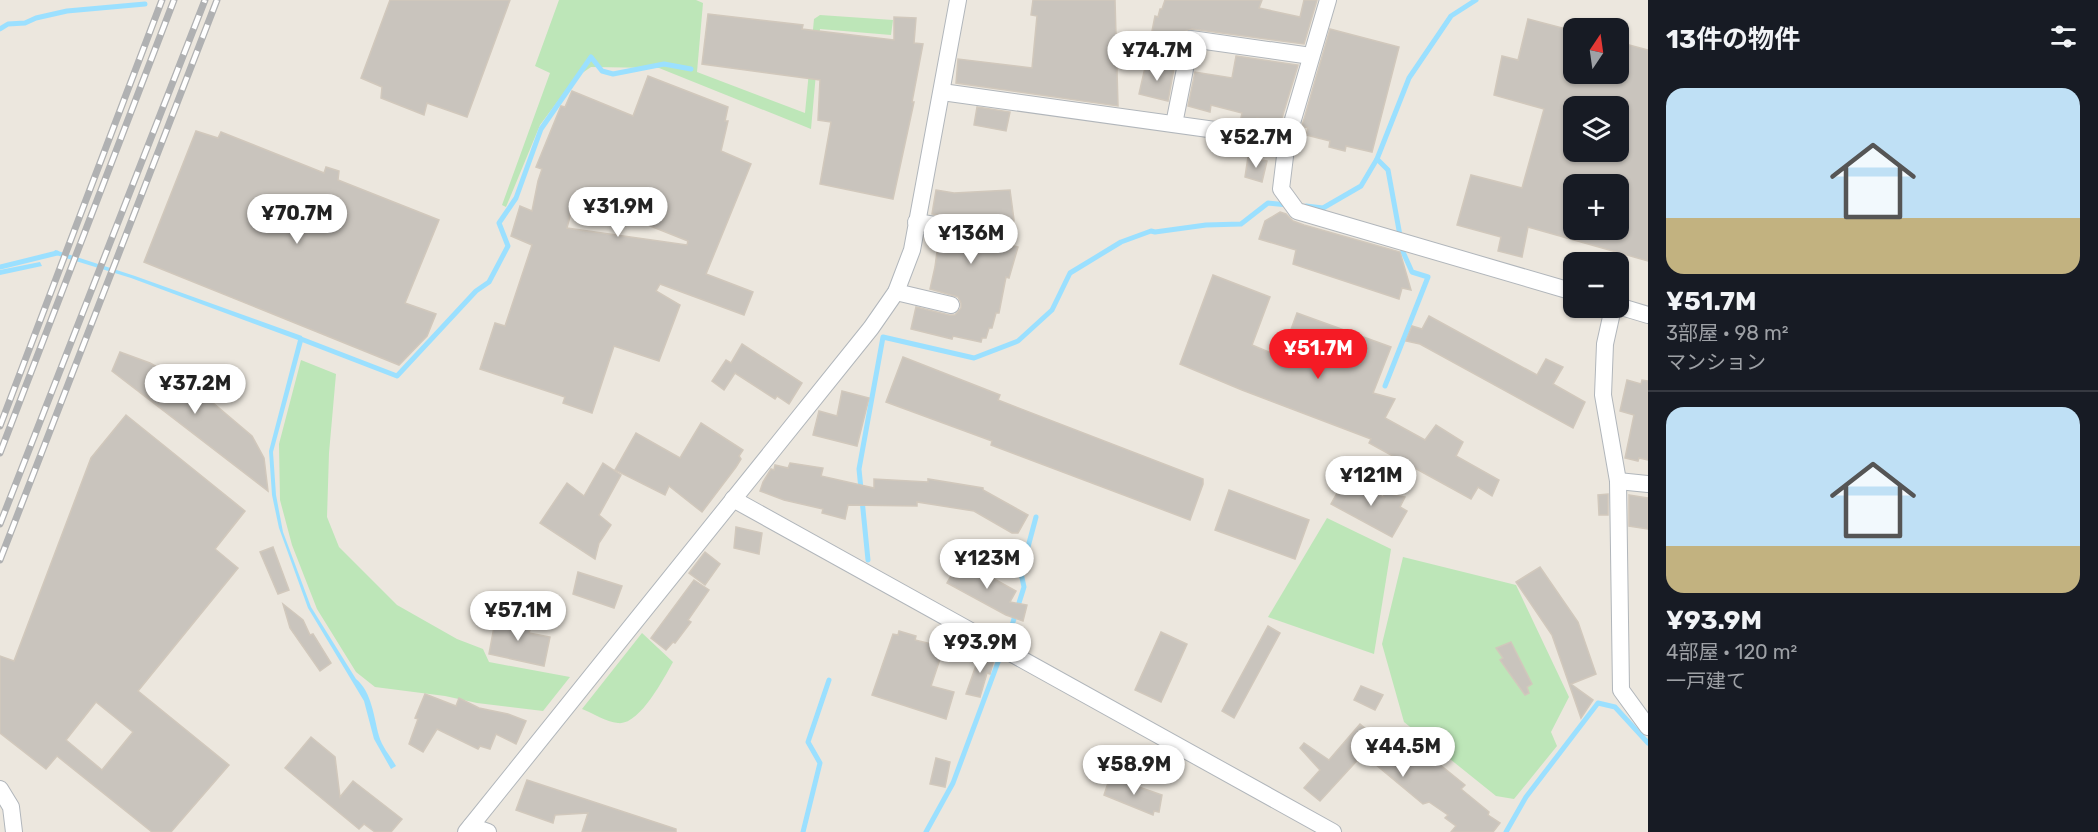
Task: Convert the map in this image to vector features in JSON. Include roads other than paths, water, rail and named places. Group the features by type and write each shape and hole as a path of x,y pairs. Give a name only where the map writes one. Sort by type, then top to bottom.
{"street":[{"path":"468,829 871,328 896,292 912,250 958,0"},
{"path":"1328,0 1287,140 1281,189 1298,211 1563,289"},
{"path":"1174,124 1191,39 1311,56"},
{"path":"942,92 1287,140"},
{"path":"916,222 973,231"},
{"path":"896,292 951,305"},
{"path":"1629,309 1648,315"},
{"path":"1611,318 1605,344 1604,395 1618,481 1621,690 1648,727"},
{"path":"1618,481 1648,484"},
{"path":"733,499 1333,832"},
{"path":"0,789 11,807 14,832"},
{"path":"468,829 488,832"}],"water":[{"path":"55,250 302,336 303,341 273,452 276,495 283,532 311,607 366,691 380,740 396,766 391,769 374,739 364,701 308,608 279,528 272,495 269,451 298,340 131,278 53,254"},
{"path":"40,262 42,266 0,275 0,270"}],"waterway":[{"path":"1306,206 1323,208 1361,186 1377,159 1409,78 1451,16 1476,0"},
{"path":"0,29 8,24 25,23 67,11 145,4"},
{"path":"301,339 397,376 476,291 489,282 508,246 499,223 516,198 541,129 591,57 602,71 613,74 664,64 691,69"},
{"path":"1377,159 1388,170 1403,252 1412,272 1428,277 1385,386"},
{"path":"868,560 859,469 883,337 974,358 1018,341 1052,310 1070,273 1121,242 1151,231 1241,224 1268,203 1288,205"},
{"path":"0,267 57,253"},
{"path":"926,832 953,783 1013,622 1024,587 1021,573 1036,517"},
{"path":"803,832 820,763 808,742 829,680"},
{"path":"1506,832 1526,797 1598,703 1615,707 1648,743"}],"railway":[{"path":"0,426 162,0"},
{"path":"0,453 174,0"},
{"path":"0,524 205,0"},
{"path":"0,560 217,0"}]}
